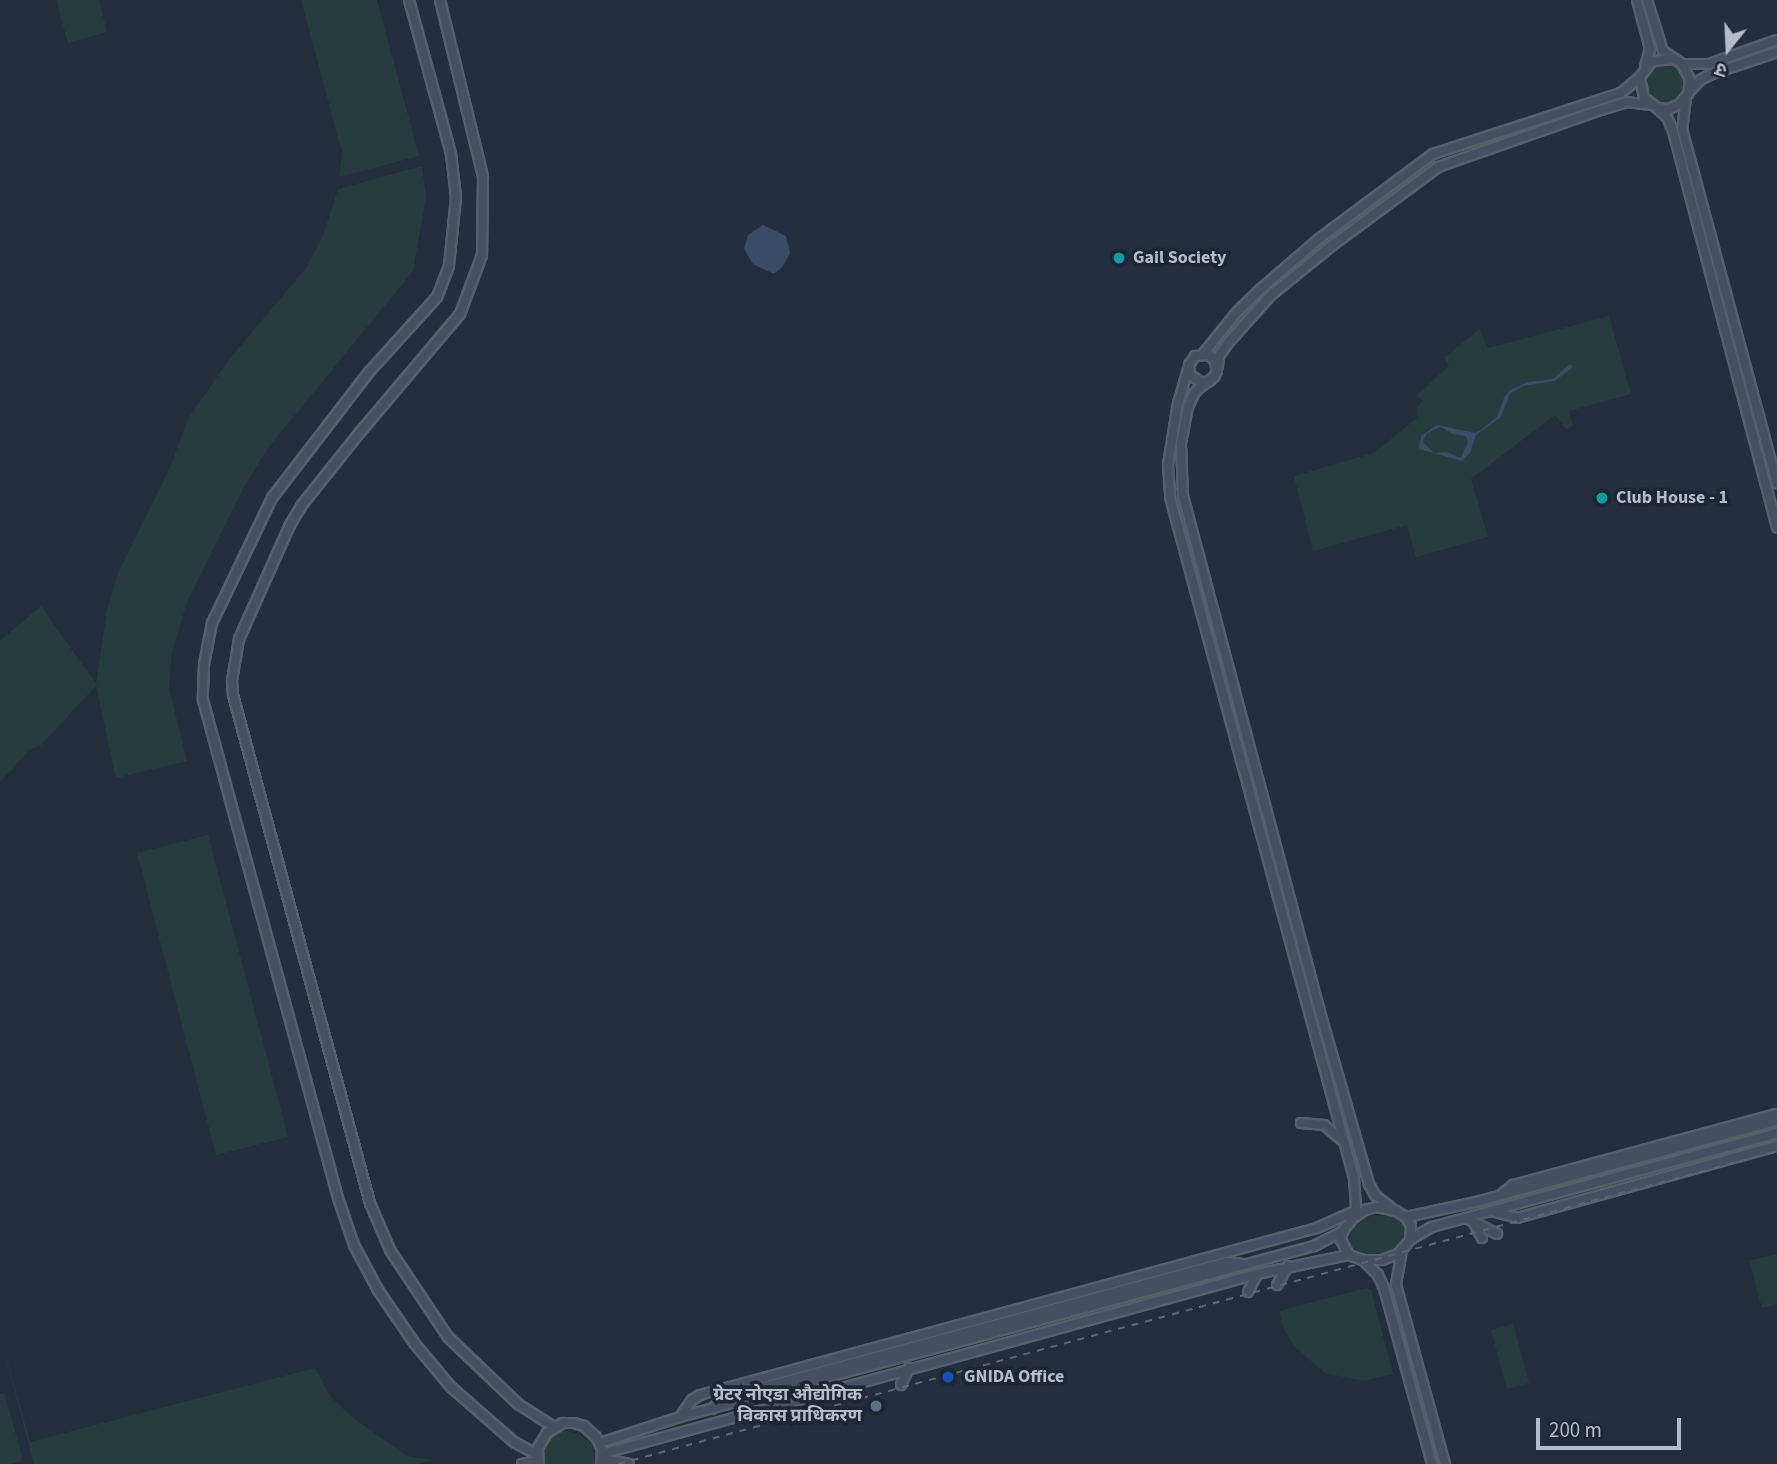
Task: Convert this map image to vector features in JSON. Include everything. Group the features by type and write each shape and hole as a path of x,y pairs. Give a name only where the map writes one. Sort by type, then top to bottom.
{"street":[{"path":"409,0 451,154 456,197 449,266 437,296 369,372 272,498 212,624 204,664 203,701 338,1198 354,1245 378,1290 415,1344 451,1387 538,1460"},
{"path":"440,0 483,177 482,255 460,314 361,431 302,505 290,525 239,639 232,681 233,695 370,1203 390,1250 448,1337 518,1404 554,1427"},
{"path":"1637,0 1650,49 1641,74 1640,90 1667,117 1673,131 1777,528"},
{"path":"1647,0 1663,51 1682,64 1709,64 1777,40"},
{"path":"1445,1464 1396,1285 1399,1260 1411,1226 1406,1217 1375,1195 1369,1184 1316,999 1183,496 1180,468 1184,424 1194,394 1217,371 1219,356 1270,296 1330,247 1438,167 1627,102 1669,109 1687,96 1700,80 1777,52"},
{"path":"1349,1255 1341,1240 1343,1231 1354,1214 1356,1189 1174,518 1168,465 1178,404 1191,360 1203,354 1238,311 1320,238 1433,154 1620,93 1652,61 1673,59"},
{"path":"1682,64 1690,80 1682,130 1777,484"},
{"path":"1203,354 1214,359 1217,371"},
{"path":"1188,369 1195,381 1209,381"},
{"path":"1501,1195 1513,1185 1777,1114"},
{"path":"1406,1217 1501,1195 1777,1121"},
{"path":"1301,1123 1324,1125 1344,1142"},
{"path":"602,1459 909,1368 1257,1273 1349,1255 1363,1260 1382,1260 1398,1254 1407,1243 1432,1227 1777,1133"},
{"path":"1491,1211 1517,1218 1777,1146"},
{"path":"680,1417 692,1399 701,1395 1328,1225 1370,1208 1395,1211"},
{"path":"1466,1217 1497,1234"},
{"path":"1474,1223 1482,1238"},
{"path":"600,1443 680,1417 1321,1244 1343,1231"},
{"path":"1255,1244 1275,1256"},
{"path":"1363,1260 1382,1281 1414,1417 1432,1464"},
{"path":"1277,1285 1288,1266"},
{"path":"1248,1292 1257,1273"},
{"path":"901,1385 909,1368"},
{"path":"538,1460 541,1440 554,1427 563,1423 584,1426 600,1443 602,1459"},
{"path":"602,1459 629,1464"},
{"path":"522,1464 538,1460"}],"green space":[{"path":"56,0 99,0 107,32 68,43"},
{"path":"301,0 377,0 419,156 339,177 342,152"},
{"path":"1665,62 1680,68 1686,83 1680,98 1665,104 1650,98 1644,83 1650,68"},
{"path":"422,166 426,197 413,271 268,448 244,487 187,602 172,652 169,688 187,761 116,778 96,686 40,746 29,750 0,782 0,641 41,606 96,684 107,609 119,571 171,465 188,419 228,361 306,268 323,236 338,189"},
{"path":"1609,316 1631,394 1569,411 1573,426 1566,429 1555,415 1471,479 1488,537 1416,557 1407,525 1313,551 1294,476 1374,453 1417,418 1416,410 1422,401 1417,395 1449,366 1444,358 1479,329 1488,348"},
{"path":"208,835 288,1137 216,1155 137,853"},
{"path":"1371,1215 1391,1216 1402,1223 1405,1234 1394,1250 1377,1256 1366,1255 1348,1245 1353,1228"},
{"path":"1777,1254 1777,1304 1762,1308 1749,1261"},
{"path":"1366,1288 1371,1290 1393,1374 1363,1381 1325,1373 1294,1346 1285,1331 1279,1311"},
{"path":"1513,1324 1529,1383 1507,1389 1491,1330"},
{"path":"0,1335 30,1442 315,1368 330,1396 352,1417 407,1456 432,1460 416,1464 34,1464"},
{"path":"4,1393 22,1456 19,1462 9,1464 0,1464 0,1394"},
{"path":"563,1430 580,1435 592,1444 595,1464 546,1464 542,1460 541,1452 547,1437"}],"water":[{"path":"763,225 786,236 790,253 783,266 774,274 753,264 744,249 748,235"},
{"path":"1570,364 1573,367 1555,381 1523,386 1510,394 1501,417 1476,435 1470,453 1462,461 1419,449 1421,436 1437,425 1475,433 1497,417 1510,390 1528,382 1553,379","holes":["1441,427 1453,434 1466,436 1468,442 1461,458 1446,452 1434,453 1423,442 1427,433"]}],"railway":[{"path":"618,1464 1777,1151"}],"place":[{"name":"Gail Society","path":"1119,258"},
{"name":"Club House - 1","path":"1602,498"},
{"name":"GNIDA Office","path":"948,1377"},
{"name":"ग्रेटर नोएडा औद्योगिक विकास प्राधिकरण","path":"876,1406"}]}
